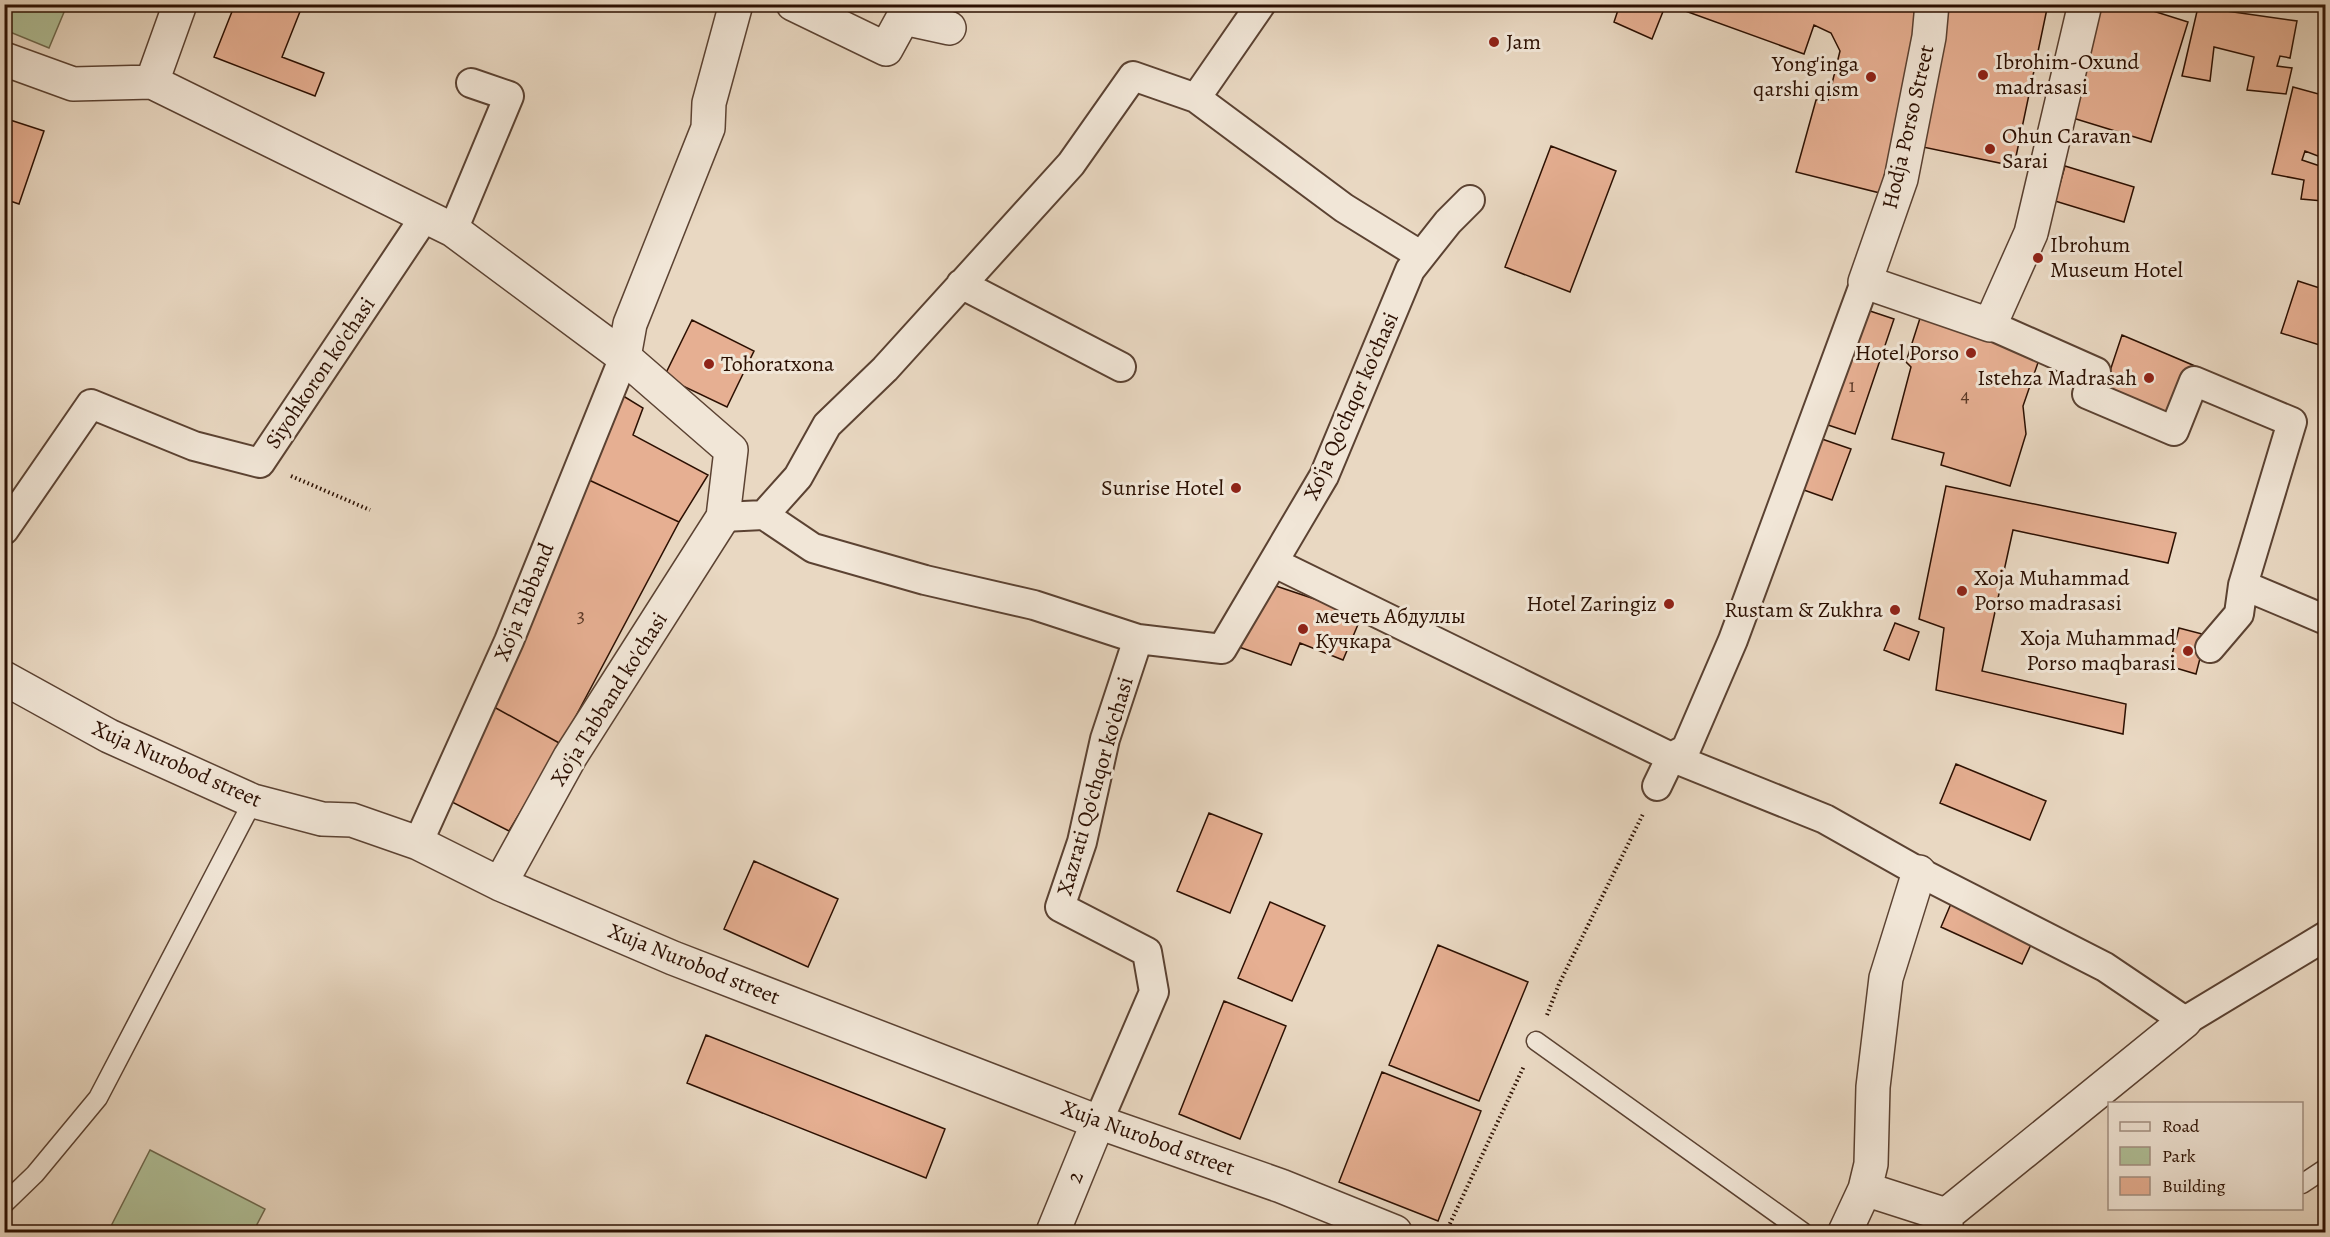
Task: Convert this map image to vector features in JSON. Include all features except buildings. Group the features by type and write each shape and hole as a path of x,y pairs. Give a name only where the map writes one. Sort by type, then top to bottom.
{"street":[{"path":"152,82 180,4"},
{"path":"624,357 630,324 708,128 709,103 736,4"},
{"path":"793,4 886,49 903,18 949,28"},
{"path":"1196,98 1261,4"},
{"name":"Hodja Porso Street","path":"1865,282 1901,179 1929,37 1932,4"},
{"path":"1990,325 2031,233 2085,4"},
{"path":"4,59 72,84 152,82 440,223 624,357 731,450 723,517 764,515 813,548 925,580 1034,605 1138,639"},
{"path":"764,515 798,477 827,425 885,369 1071,164 1133,76 1196,98 1344,208 1420,255"},
{"name":"Siyohkoron ko'chasi","path":"4,530 91,404 194,446 260,464 440,223 509,96 471,83"},
{"name":"Xo'ja Qo'chqor ko'chasi","path":"1138,639 1222,649 1275,563 1324,476 1410,270 1420,255 1470,201"},
{"path":"1657,786 1671,756 1686,749 1733,640 1865,282 1990,325 2096,372 2087,393 2174,431 2194,381 2292,422 2243,585 2239,614 2210,648"},
{"path":"962,284 1121,367"},
{"name":"Xo'ja Tabband","path":"418,843 509,641 624,357"},
{"name":"Xo'ja Tabband ko'chasi","path":"500,884 570,757 723,517"},
{"path":"1275,563 1671,756 1825,819 1919,872 2105,967 2185,1021"},
{"path":"2243,585 2325,620"},
{"name":"Xazrati Qo'chqor ko'chasi","path":"1098,1122 1154,992 1147,952 1060,907 1082,842 1105,740 1138,639"},
{"name":"Xuja Nurobod street","path":"4,678 109,736 253,801 322,819 352,820 418,843 500,884 673,958 1098,1122 1281,1186 1395,1233"},
{"path":"1845,1233 1865,1189 1871,1164 1873,1087 1886,978 1919,872"},
{"path":"1865,1189 1946,1224 2185,1021 2325,936"},
{"name":"2","path":"1053,1233 1098,1122"}],"lane":[{"path":"4,1204 35,1174 98,1098 253,801"},
{"path":"1536,1041 1803,1233"},
{"path":"2303,1183 2325,1168"}],"path":[{"path":"260,464 370,510"},
{"path":"1446,1233 1536,1041 1559,984 1657,786"}],"green space":[{"path":"4,5 67,5 49,48 5,30"},
{"path":"150,1150 265,1209 253,1232 108,1232"}],"place":[{"name":"Jam","path":"1494,42"},
{"name":"Ibrohim-Oxund madrasasi","path":"1983,75"},
{"name":"Yong'inga qarshi qism","path":"1871,77"},
{"name":"Ohun Caravan Sarai","path":"1990,149"},
{"name":"Ibrohum Museum Hotel","path":"2038,258"},
{"name":"Hotel Porso","path":"1971,353"},
{"name":"Tohoratxona","path":"709,364"},
{"name":"Istehza Madrasah","path":"2149,378"},
{"name":"Sunrise Hotel","path":"1236,488"},
{"name":"Xoja Muhammad Porso madrasasi","path":"1962,591"},
{"name":"Hotel Zaringiz","path":"1669,604"},
{"name":"Rustam & Zukhra","path":"1895,610"},
{"name":"мечеть Абдуллы Кучкара","path":"1303,629"},
{"name":"Xoja Muhammad Porso maqbarasi","path":"2188,651"}]}
